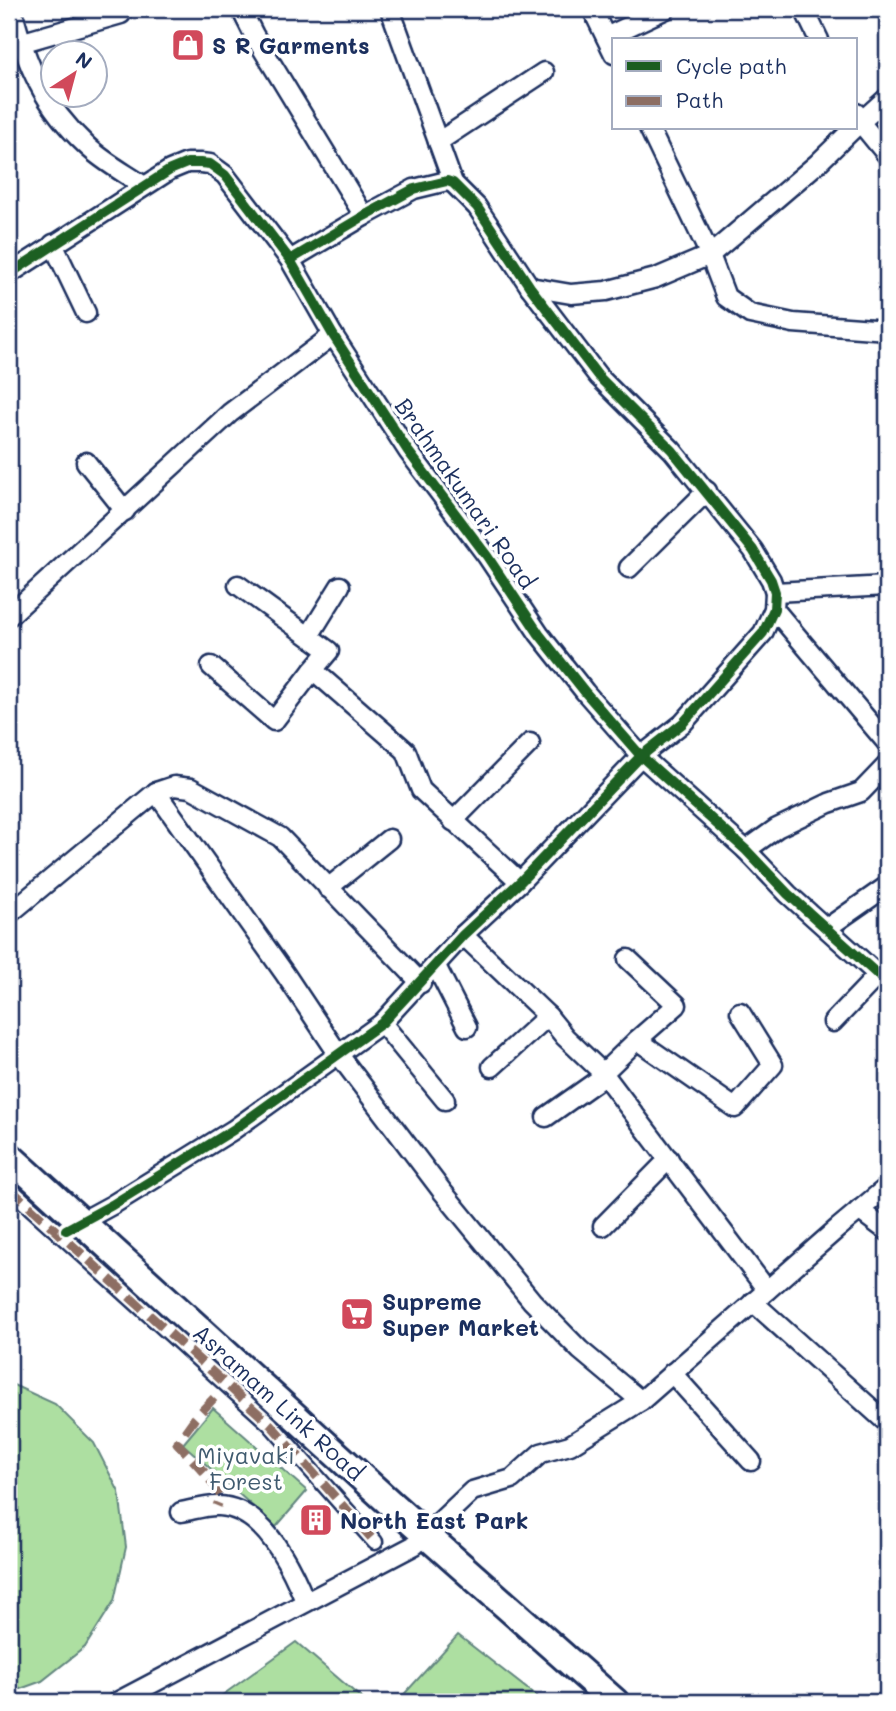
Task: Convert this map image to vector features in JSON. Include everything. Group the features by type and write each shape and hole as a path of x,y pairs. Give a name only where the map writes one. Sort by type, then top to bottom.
{"main road":[{"name":"Asramam Link Road","path":"9,1156 73,1225 420,1540 592,1702"},
{"name":"Asramam Link Road","path":"9,1178 73,1225"},
{"name":"Asramam Link Road","path":"420,1540 615,1702"}],"street":[{"path":"12,9 20,43 32,75 53,107 86,146 144,186"},
{"path":"241,9 254,35 364,216"},
{"path":"390,9 453,183 477,207 530,288 598,376 672,450 753,550 771,580 775,600 887,743"},
{"path":"592,9 612,50"},
{"path":"606,37 666,9"},
{"path":"804,9 819,38"},
{"path":"20,43 121,14"},
{"path":"438,142 544,72"},
{"path":"858,120 887,98"},
{"path":"858,124 887,155"},
{"path":"650,130 710,255 726,297 750,314 793,324 887,330"},
{"path":"530,288 571,294 606,291 656,278 710,255 818,163 849,130"},
{"name":"Brahmakumari Road","path":"9,274 170,170 187,163 210,164 225,176 290,260 332,335 408,451 487,556 539,634 585,692 642,756 746,850 788,894 883,978"},
{"path":"290,260 415,189 446,181 453,183"},
{"path":"54,244 86,313"},
{"path":"9,615 230,413 332,335"},
{"path":"86,462 125,511"},
{"path":"629,568 707,491"},
{"path":"211,666 274,721 329,651 238,585"},
{"path":"309,636 340,586"},
{"path":"775,600 887,586"},
{"path":"73,1225 112,1205 233,1130 382,1023 463,935 520,882 642,756 682,723 729,673 763,633 775,600"},
{"path":"313,670 406,751 421,790 520,882"},
{"path":"453,821 530,743"},
{"path":"746,850 777,828 828,803 861,792 887,765"},
{"path":"9,914 156,792 174,786 191,788 280,836 421,983"},
{"path":"156,792 339,1055 443,1191 532,1301 580,1350 641,1401"},
{"path":"328,888 389,839"},
{"path":"827,928 887,886"},
{"path":"463,935 548,1016 603,1075 768,1290"},
{"path":"546,1116 603,1075 677,1005 628,959"},
{"path":"436,966 467,1027"},
{"path":"833,1022 883,978"},
{"path":"637,1040 735,1108 774,1065 740,1012"},
{"path":"492,1067 548,1016"},
{"path":"382,1023 445,1100"},
{"path":"603,1226 669,1159"},
{"path":"117,1702 420,1540 472,1491 512,1479 541,1453 570,1445 641,1401 887,1187"},
{"path":"9,1188 270,1424 375,1542"},
{"path":"859,1210 887,1231"},
{"path":"753,1302 884,1420"},
{"path":"672,1373 751,1461"},
{"path":"181,1512 217,1506 242,1512 268,1533 291,1567 305,1601"}],"green space":[{"path":"9,1383 55,1404 94,1443 119,1492 126,1547 114,1601 85,1647 42,1681 9,1693"},
{"name":"Miyavaki Forest","path":"213,1408 307,1491 276,1527 183,1444"},
{"path":"458,1635 544,1702 397,1702"},
{"path":"296,1642 366,1702 213,1702"}],"marked path":[{"path":"9,1188 270,1424 375,1542"},
{"path":"214,1398 177,1443 206,1474 221,1496 217,1506"}],"cycle path":[{"path":"9,274 170,170 187,163 200,163 210,164 225,175 290,260 333,335 408,451 487,556 539,634 585,692 641,756 746,850 788,894 887,983"},
{"path":"66,1230 112,1205 233,1130 382,1023 463,935 520,882 641,756 683,723 763,633 774,609 775,592 771,580 753,550 672,450 598,376 530,287 477,207 453,183 447,181 414,189 290,260"}],"place":[{"name":"S R Garments","path":"188,45"},
{"name":"Supreme Super Market","path":"357,1314"},
{"name":"North East Park","path":"316,1520"}]}
